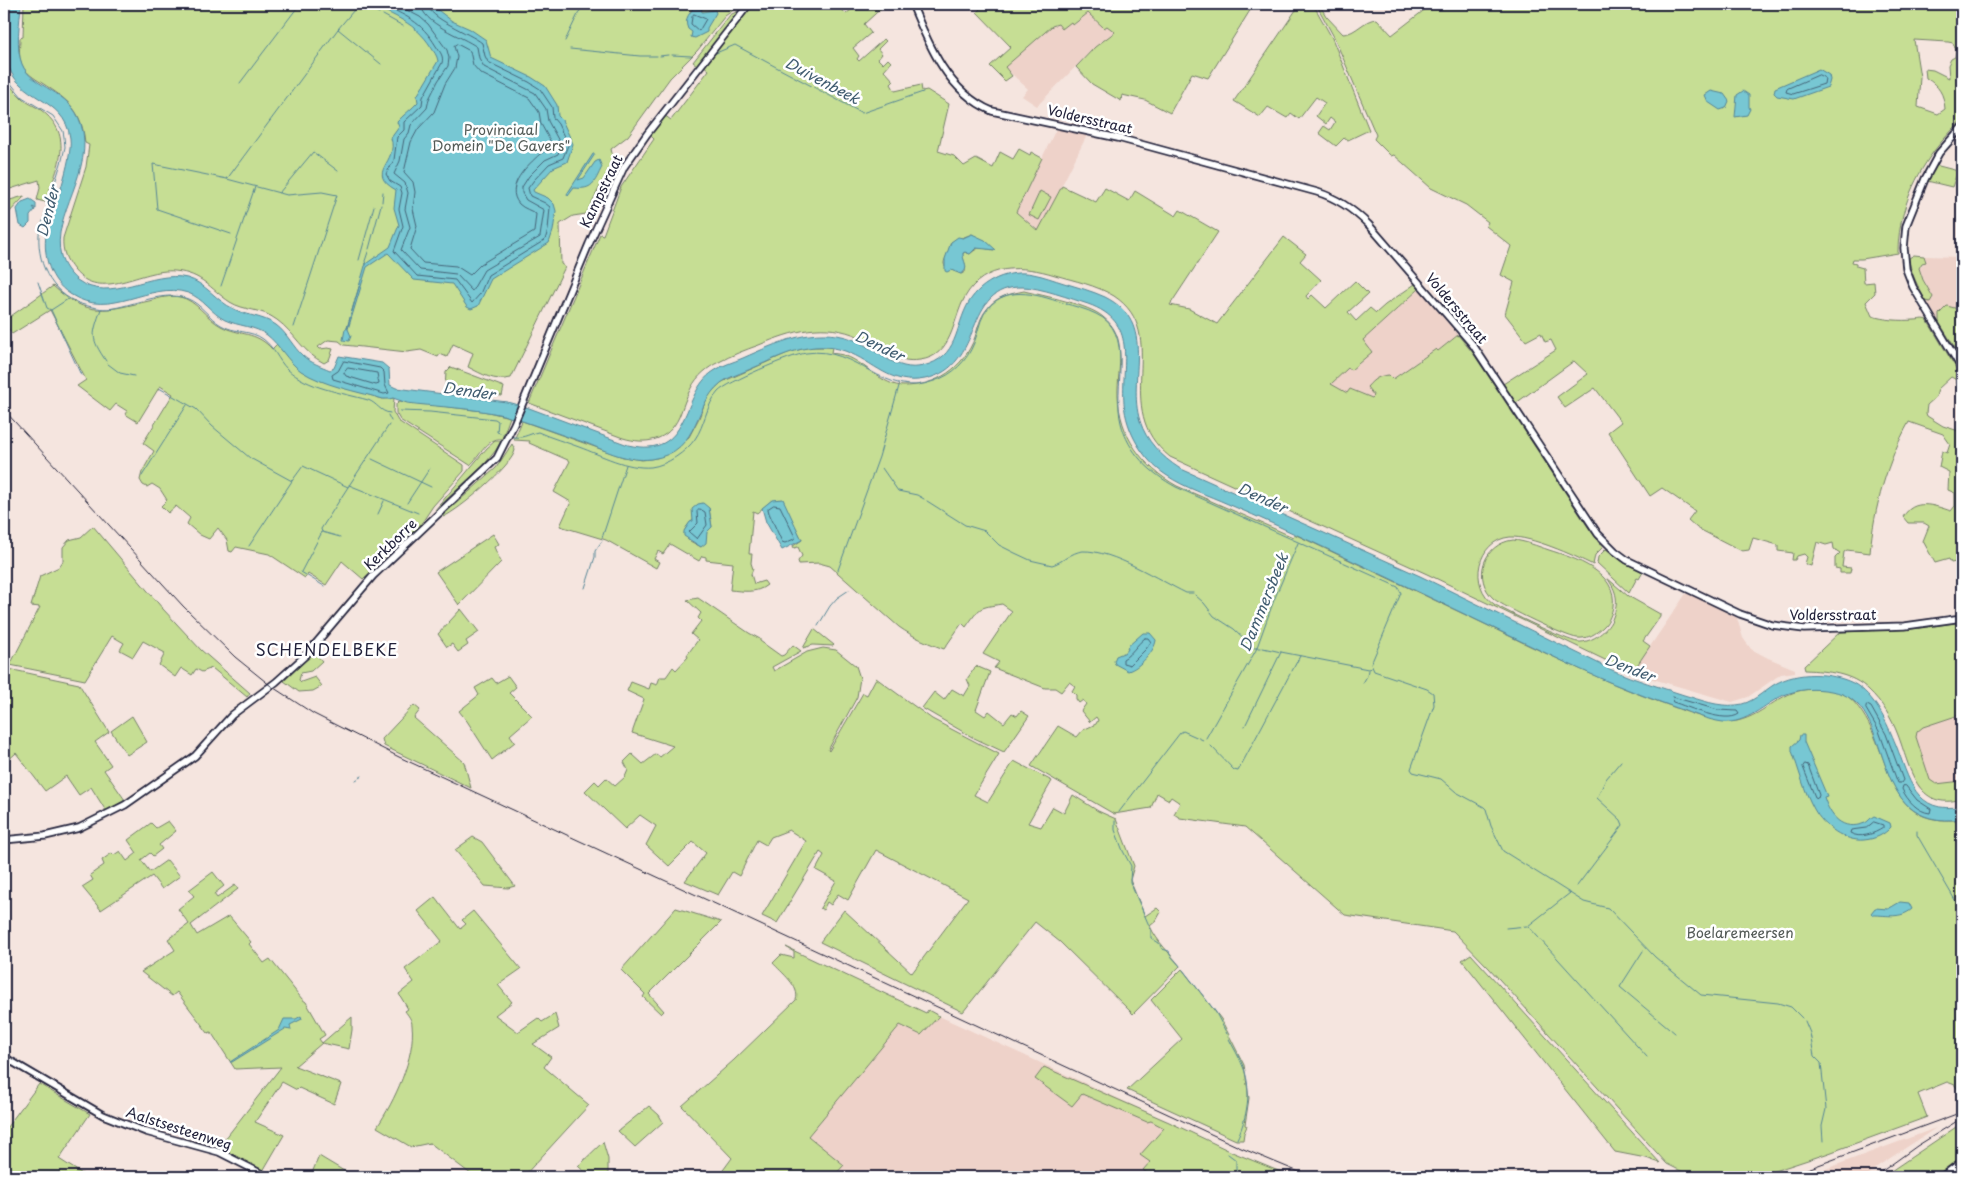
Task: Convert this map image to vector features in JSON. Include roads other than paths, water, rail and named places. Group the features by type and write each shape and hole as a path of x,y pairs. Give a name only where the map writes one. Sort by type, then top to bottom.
{"main road":[{"path":"1942,1177 1962,1162"}],"street":[{"name":"Kampstraat","path":"519,414 612,191 624,167 642,140 749,4"},
{"name":"Voldersstraat","path":"912,4 925,37 938,60 951,78 970,98 981,106 992,111 1118,138 1317,192 1350,208 1368,225 1473,345 1598,534 1615,552 1627,560 1740,614 1772,625 1804,629 1905,626 1962,618"},
{"path":"1962,126 1939,153 1925,178 1906,226 1904,248 1906,269 1912,287 1962,369"},
{"name":"Kerkborre","path":"4,840 46,836 79,828 108,814 153,786 195,756 232,715 306,655 373,576 497,458 519,414"},
{"name":"Aalstsesteenweg","path":"4,1057 103,1115 146,1132 220,1152 268,1177"}],"water":[{"name":"Dender","path":"7,4 21,4 18,34 22,64 34,79 69,103 76,112 81,124 84,141 83,158 66,209 59,241 63,263 67,269 77,280 90,287 103,289 117,288 159,278 173,277 194,280 228,306 276,325 303,356 330,370 334,368 339,356 382,363 389,369 390,385 396,388 507,402 529,408 628,445 649,447 664,443 675,434 703,381 724,365 782,342 810,335 824,334 852,339 904,366 923,366 935,362 949,349 969,302 981,288 997,278 1015,273 1045,277 1105,297 1121,308 1131,322 1136,336 1138,353 1136,387 1140,421 1146,435 1155,448 1179,468 1420,576 1612,670 1684,695 1716,704 1736,705 1752,700 1784,680 1804,675 1824,675 1853,683 1868,695 1879,710 1916,792 1924,800 1934,805 1946,808 1962,806 1962,819 1930,818 1909,806 1895,787 1867,717 1853,700 1831,691 1801,690 1784,695 1740,720 1723,722 1705,718 1614,684 1353,561 1173,480 1158,469 1143,453 1128,424 1124,403 1124,345 1121,332 1115,321 1104,312 1088,304 1046,291 1023,287 1004,290 990,299 981,312 958,359 944,371 925,379 902,379 892,376 856,356 833,348 809,348 775,358 727,379 707,399 689,436 680,446 668,454 642,460 617,455 503,415 407,403 393,398 383,399 320,381 301,371 267,335 225,320 215,314 198,298 188,293 173,290 159,291 115,302 85,301 70,294 57,282 49,268 45,243 46,234 66,172 70,138 66,124 59,114 20,84 12,74 7,61 5,47"},
{"path":"370,4 430,4 452,21 470,29 486,40 491,58 531,77 545,86 557,105 558,116 562,120 573,144 567,162 553,168 533,190 548,198 554,204 556,211 549,243 491,279 478,306 471,309 467,307 452,284 414,280 388,253 367,267 348,329 351,336 349,341 343,340 345,329 347,328 365,266 390,247 399,225 394,208 396,190 387,184 382,172 391,154 391,138 399,127 397,122 418,102 417,96 438,61 431,47 419,32 404,21"},
{"path":"695,4 701,4 702,12 715,10 716,13 707,28 707,32 695,38 691,37 692,32 688,29 686,21"},
{"path":"1819,69 1829,75 1828,87 1794,99 1777,96 1774,93 1775,88"},
{"path":"1711,91 1724,94 1729,101 1726,108 1720,110 1708,102 1705,95"},
{"path":"1743,91 1749,95 1750,109 1747,115 1735,117 1737,95"},
{"path":"593,154 595,154 578,180 584,178 595,162 599,160 602,167 595,181 585,188 574,188 568,196 567,194"},
{"path":"30,199 36,203 36,209 33,207 35,210 30,216 30,223 25,228 20,225 17,209 22,202"},
{"path":"972,234 985,240 996,250 976,248 970,254 965,252 963,253 966,267 964,272 961,274 951,270 945,271 945,259 951,242 958,237 963,238"},
{"path":"783,499 802,540 782,550 766,522 762,508 772,500"},
{"path":"703,503 709,508 712,527 707,532 706,543 701,547 684,536 684,531 690,522 693,521 692,509 698,504"},
{"path":"1143,633 1150,633 1156,640 1153,649 1146,658 1128,671 1115,664 1116,656 1126,652 1127,647"},
{"path":"1800,735 1804,735 1804,742 1827,796 1824,797 1834,816 1844,824 1857,825 1865,823 1874,816 1890,823 1891,827 1888,830 1876,838 1857,840 1842,836 1823,821 1807,795 1792,751 1792,746 1799,740"},
{"path":"1900,902 1909,903 1912,909 1903,914 1889,916 1873,915 1871,913 1875,908 1888,909"},
{"path":"301,1016 302,1019 290,1025 291,1030 285,1029 230,1062 279,1030 284,1019 296,1019"}],"waterway":[{"path":"240,83 300,4"},
{"path":"359,4 338,29 381,64"},
{"path":"361,4 379,13"},
{"name":"Duivenbeek","path":"565,41 581,8 581,4"},
{"path":"383,15 403,26"},
{"path":"294,327 337,195 322,192 287,195 227,179 338,29"},
{"name":"Duivenbeek","path":"716,53 735,45 862,113 923,92"},
{"name":"Duivenbeek","path":"570,49 657,56"},
{"name":"Duivenbeek","path":"660,56 668,55"},
{"name":"Duivenbeek","path":"672,55 691,56"},
{"name":"Dammersbeek","path":"4,75 22,97 53,116 63,131 65,147 39,234 39,246 41,258 50,279 66,296 76,302 104,309 161,297 170,296 188,299 226,328 253,334 263,339 287,369 296,376 325,389 368,400 390,413"},
{"path":"279,193 313,152 338,171"},
{"path":"227,179 153,164 157,209 231,234"},
{"path":"221,286 255,187"},
{"path":"382,202 383,192"},
{"path":"369,249 381,205"},
{"path":"359,260 374,206"},
{"path":"366,265 365,261 368,252"},
{"path":"38,282 47,308 51,310"},
{"path":"355,300 360,284"},
{"name":"Dammersbeek","path":"510,436 521,437 538,432 623,464 642,467 657,466 676,457 687,449 698,433 718,392 746,376 798,355 824,353 841,357 900,384 916,385 934,381 947,375 963,361 971,350 984,314 1000,298 1010,295 1031,294 1092,312 1108,322 1116,334 1120,362 1119,409 1121,423 1124,434 1141,461 1157,475 1176,487 1398,587 1401,593 1371,664 1374,671 1427,689 1433,693 1434,705 1411,769 1413,772 1441,779 1456,792 1484,807 1503,851 1584,902 1608,908 1655,957 1701,995 1778,1003 1791,1007 1802,1018"},
{"path":"68,299 51,310 81,375"},
{"path":"347,329 354,303"},
{"path":"101,309 94,336 97,347 106,361"},
{"path":"108,364 120,373 134,376"},
{"path":"838,570 879,457 899,386"},
{"path":"159,388 196,409 212,426 250,458 292,481 303,466 348,487 389,425"},
{"path":"142,476 187,405"},
{"name":"Dammersbeek","path":"400,411 430,412 495,419 498,421 497,432 506,435"},
{"path":"388,415 391,421"},
{"path":"372,459 431,487"},
{"path":"602,538 626,465"},
{"path":"407,503 430,468"},
{"path":"882,468 898,491 917,495 924,499"},
{"path":"249,546 292,481"},
{"path":"349,485 418,513"},
{"path":"340,537 322,532 321,529 348,487"},
{"path":"378,514 384,501"},
{"path":"927,501 965,525 985,531 999,545 1030,560 1052,565 1079,552 1095,552 1122,560 1186,593 1193,593"},
{"path":"322,532 301,572 324,586"},
{"path":"585,588 595,557 595,551 602,541"},
{"name":"Dammersbeek","path":"1206,738 1256,650 1274,600 1298,543"},
{"path":"818,626 830,606 837,598 849,590"},
{"path":"1195,595 1214,616 1234,629 1252,646"},
{"name":"Dammersbeek","path":"1254,648 1261,648"},
{"path":"1263,648 1281,652"},
{"path":"1245,726 1281,652 1368,669 1371,668"},
{"path":"1292,671 1300,656"},
{"path":"1363,683 1368,670"},
{"path":"1211,746 1234,770 1238,771 1290,674"},
{"name":"Dammersbeek","path":"1119,812 1180,733 1183,731 1203,740"},
{"path":"1577,886 1623,825 1621,820 1597,798 1606,779 1621,761"},
{"path":"356,780 362,776"},
{"name":"Dammersbeek","path":"1115,821 1115,830 1131,866 1130,882 1151,930 1151,938 1159,943 1162,949 1169,951 1170,955 1180,966"},
{"path":"1917,831 1917,835 1962,912"},
{"path":"1570,893 1528,926 1647,1057"},
{"path":"1506,928 1527,926"},
{"path":"1643,951 1620,987 1675,1033"},
{"name":"Dammersbeek","path":"1183,970 1215,1011 1227,1034"},
{"path":"1805,1021 1810,1033 1814,1056 1821,1063 1826,1109 1822,1126 1823,1141"},
{"name":"Dammersbeek","path":"1228,1037 1242,1065 1248,1086 1246,1113 1237,1139"},
{"name":"Dammersbeek","path":"1228,1154 1236,1160 1236,1177"}],"railway":[{"path":"4,410 183,606 235,657 271,686 314,714 399,757 1241,1148 1311,1177"},
{"path":"1786,1177 1962,1112"},
{"path":"1874,1177 1917,1146 1962,1118"}],"district":[{"name":"SCHENDELBEKE","path":"327,649"}],"park label":[{"name":"Provinciaal Domein \"De Gavers\"","path":"501,138"},
{"name":"Boelaremeersen","path":"1740,932"}]}
